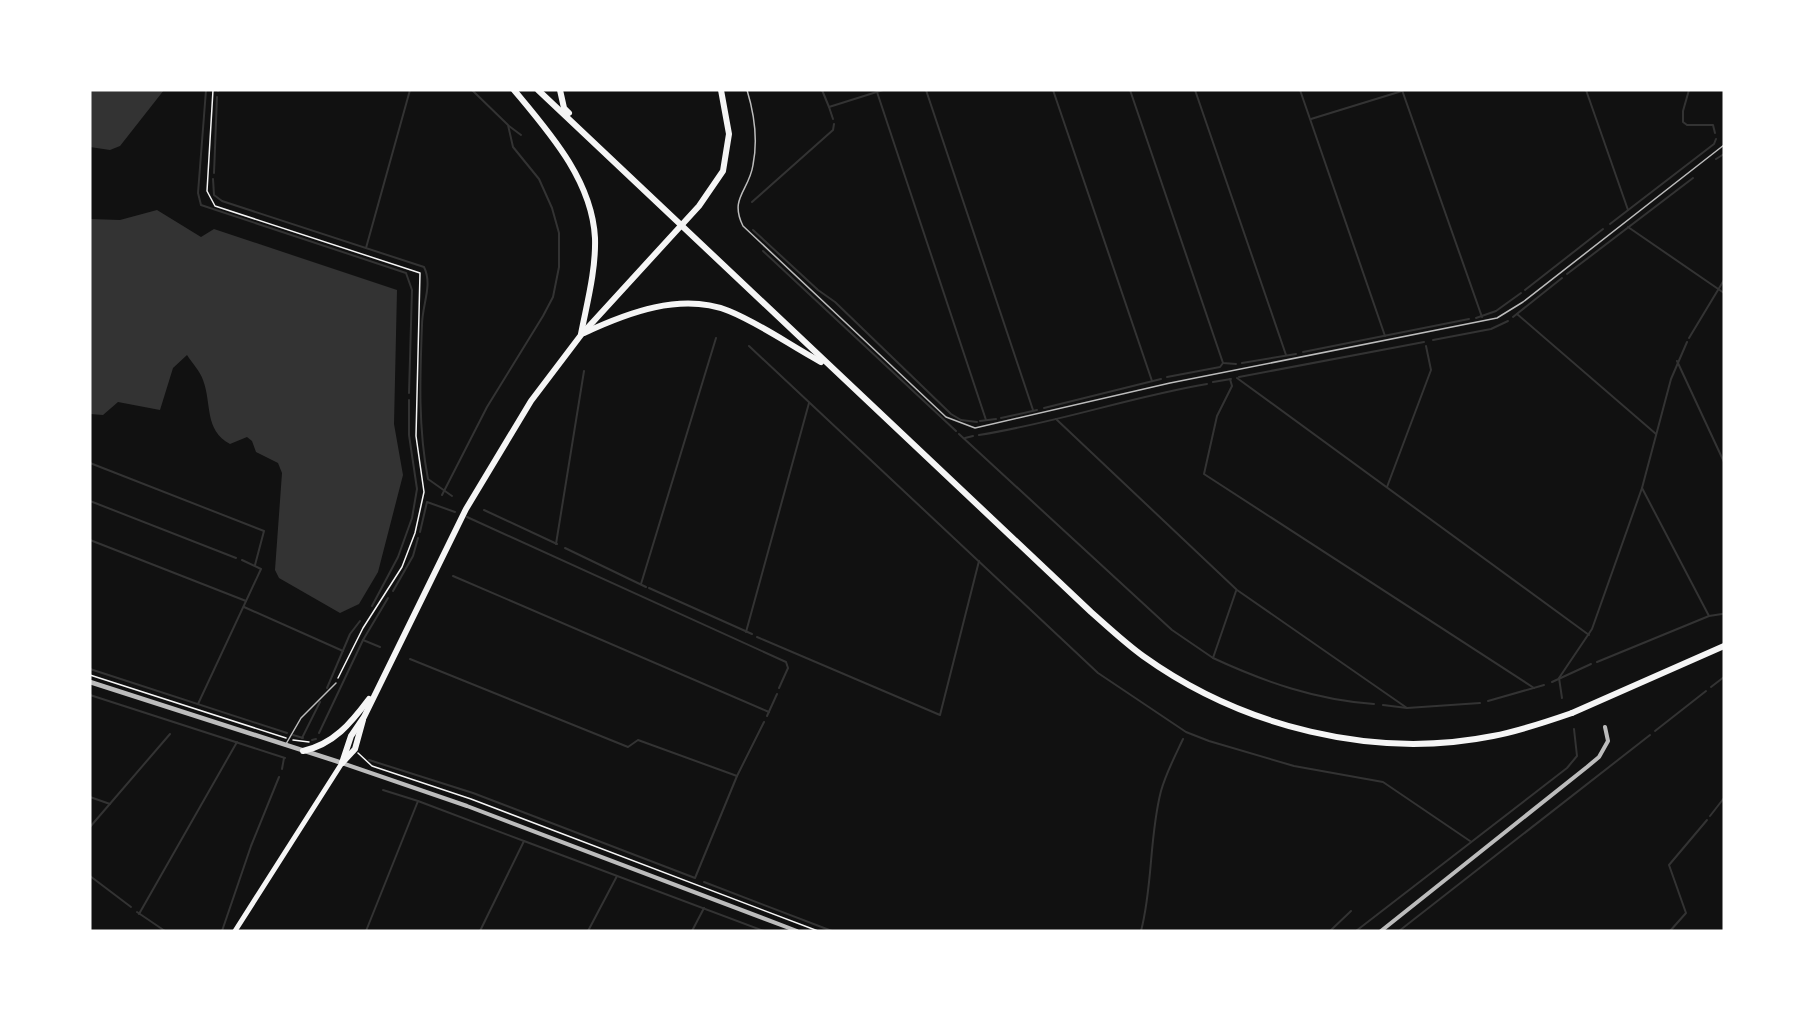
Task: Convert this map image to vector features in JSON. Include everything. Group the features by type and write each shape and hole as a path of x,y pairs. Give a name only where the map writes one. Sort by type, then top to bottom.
{"main road":[{"path":"514,90 561,149 579,183 590,213 595,237 594,262 581,334"},
{"path":"538,90 1091,612 1142,656 1214,698 1275,722 1319,734 1390,743 1456,741 1492,737 1572,713 1724,646"},
{"path":"560,90 564,108 593,140"},
{"path":"342,763 347,744 364,717 475,492 531,401 581,334 691,216 723,171 729,134 721,90"},
{"path":"581,334 636,312 667,306 700,304 731,312 827,365"},
{"path":"303,751 316,748 339,734 377,689"},
{"path":"235,931 342,763 354,749 364,717"}],"street":[{"path":"90,682 468,806 797,931"},
{"path":"1381,931 1587,767 1599,756 1608,741 1605,727"}],"lane":[{"path":"747,90 754,121 755,152 750,177 736,205 743,226 946,417 975,428 1170,383 1497,318 1523,302 1724,145"},
{"path":"286,746 301,718 336,683"}],"path":[{"path":"213,90 207,191 215,206 420,273 416,436 424,492 415,533 402,567 363,628 336,683"},
{"path":"90,675 288,739 314,741"},
{"path":"354,749 372,766 471,799 818,931"}],"shaded area":[{"path":"90,90 164,90 120,146 110,150 90,147"},
{"path":"157,210 201,237 214,229 397,290 394,424 403,475 378,572 359,604 340,613 279,578 275,570 282,473 278,463 256,452 252,441 247,437 230,444 216,431 212,424 202,377 187,355 173,368 160,410 118,402 103,415 90,414 90,219 120,220"}],"waterway":[{"path":"206,90 198,193 201,205 406,273 412,290 409,393"},
{"path":"366,248 410,90"},
{"path":"442,495 487,407 553,297 559,267 559,233 552,208 539,179 513,147 508,125 472,90"},
{"path":"822,90 829,107 883,90"},
{"path":"926,90 1033,410"},
{"path":"1053,90 1152,381"},
{"path":"1130,90 1223,363 1236,364"},
{"path":"1195,90 1286,355"},
{"path":"1300,90 1385,336"},
{"path":"1402,90 1482,317"},
{"path":"1586,90 1628,210"},
{"path":"1689,90 1683,111 1683,122 1687,125 1713,125 1715,133"},
{"path":"1311,119 1402,91"},
{"path":"877,92 986,420"},
{"path":"214,173 217,97"},
{"path":"829,107 833,119"},
{"path":"752,202 833,130 834,124"},
{"path":"509,126 521,135"},
{"path":"1610,224 1714,144 1716,139"},
{"path":"1716,159 1724,154"},
{"path":"1567,274 1693,178"},
{"path":"213,179 214,195 222,201 424,267 427,288 422,318 420,383 425,460 428,479 452,496"},
{"path":"1628,227 1724,293"},
{"path":"1525,290 1603,229"},
{"path":"753,230 818,290 835,302 951,414 961,420 977,422"},
{"path":"763,251 956,431"},
{"path":"1513,317 1562,278"},
{"path":"1689,338 1724,280"},
{"path":"1476,318 1496,311 1521,293"},
{"path":"1517,314 1656,434"},
{"path":"1303,352 1469,319"},
{"path":"1433,340 1491,329 1508,321"},
{"path":"641,584 716,338"},
{"path":"1239,377 1424,342"},
{"path":"1562,698 1559,678 1592,629 1642,488 1671,379 1687,342"},
{"path":"749,346 1098,673 1186,732 1209,741 1294,766 1383,782 1470,841"},
{"path":"1387,487 1431,370 1426,346"},
{"path":"1242,363 1296,354"},
{"path":"1677,361 1724,462"},
{"path":"1167,377 1220,367 1223,363"},
{"path":"556,544 584,371"},
{"path":"1237,378 1589,635"},
{"path":"1044,408 1161,379"},
{"path":"1230,379 1232,386 1217,416 1204,474 1534,688"},
{"path":"1213,382 1231,379"},
{"path":"979,435 1207,384"},
{"path":"372,606 398,557 412,518 417,489 409,435 409,400"},
{"path":"746,632 809,403"},
{"path":"1001,418 1037,410"},
{"path":"980,421 996,419"},
{"path":"1056,419 1237,590 1407,708 1480,703"},
{"path":"959,434 1172,630 1213,658 1236,591"},
{"path":"965,438 973,436"},
{"path":"90,463 264,531 255,565"},
{"path":"1642,488 1709,616"},
{"path":"90,501 236,558"},
{"path":"420,532 427,502 455,512"},
{"path":"484,510 557,544"},
{"path":"467,517 786,662 788,668 779,688"},
{"path":"393,591 413,556 418,538"},
{"path":"90,540 246,601"},
{"path":"565,548 646,587"},
{"path":"198,704 261,569 242,560"},
{"path":"757,637 940,715 979,561"},
{"path":"453,576 769,712"},
{"path":"649,588 752,634"},
{"path":"319,733 363,640 388,598"},
{"path":"244,607 343,651"},
{"path":"1597,662 1709,616 1722,614"},
{"path":"327,688 350,634 360,621"},
{"path":"363,640 380,647"},
{"path":"1213,658 1291,689 1374,704"},
{"path":"410,659 628,747 638,740 737,776"},
{"path":"1552,682 1591,664"},
{"path":"90,669 287,733"},
{"path":"1711,687 1724,677"},
{"path":"1488,701 1544,685"},
{"path":"1655,731 1706,691"},
{"path":"767,716 777,694"},
{"path":"90,695 285,758"},
{"path":"302,738 320,702"},
{"path":"1383,705 1407,708"},
{"path":"369,760 473,793 695,878 737,776 764,722"},
{"path":"1356,931 1567,768 1577,756 1574,729"},
{"path":"90,827 170,734"},
{"path":"293,735 303,738"},
{"path":"1399,931 1650,735"},
{"path":"312,740 316,739"},
{"path":"1141,931 1148,897 1157,808 1165,778 1183,739"},
{"path":"139,914 237,742"},
{"path":"282,769 284,758"},
{"path":"222,931 251,846 279,777"},
{"path":"383,790 418,801"},
{"path":"90,797 110,804"},
{"path":"1710,816 1724,798"},
{"path":"366,931 418,801 524,841 480,931"},
{"path":"1670,931 1686,913 1669,865 1707,820"},
{"path":"524,841 764,931"},
{"path":"90,876 131,907"},
{"path":"588,931 617,876"},
{"path":"704,882 832,931"},
{"path":"692,931 704,908"},
{"path":"1330,931 1351,911"},
{"path":"137,912 165,931"}]}
